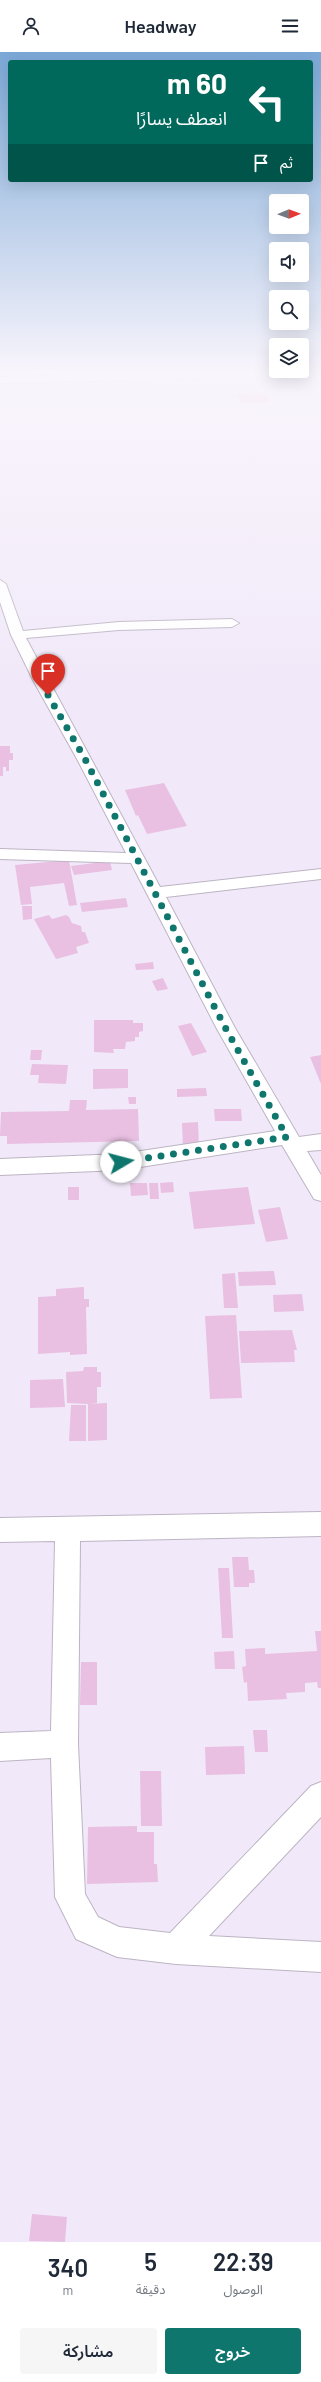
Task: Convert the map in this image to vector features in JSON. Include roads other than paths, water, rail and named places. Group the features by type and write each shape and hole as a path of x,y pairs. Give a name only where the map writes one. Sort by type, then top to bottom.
{"street":[{"path":"0,584 18,635 41,682 85,759 135,858 226,1029 321,1193"},
{"path":"18,635 119,626 232,623"},
{"path":"0,854 135,858"},
{"path":"154,893 321,874"},
{"path":"0,1167 121,1162 290,1141 321,1142"},
{"path":"0,1530 321,1524"},
{"path":"68,1529 64,1744 70,1897 87,1928 117,1942 176,1949 321,1957"},
{"path":"0,1747 64,1744"},
{"path":"176,1949 321,1796"}]}
